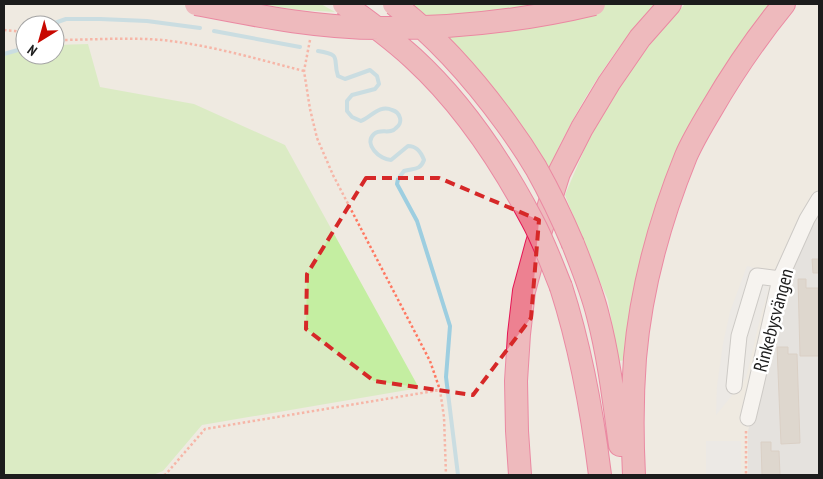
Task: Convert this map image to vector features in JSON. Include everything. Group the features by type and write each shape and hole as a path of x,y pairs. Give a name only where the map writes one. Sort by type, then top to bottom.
{"highway":[{"path":"196,4 271,18 386,28 465,25 540,15 594,4"},
{"path":"344,4 386,35 414,59 441,87 490,150 533,222 561,288 572,320 589,398 600,475"},
{"path":"394,4 434,39 463,68 514,134 535,166 556,204 574,244 593,298 606,350 624,475"},
{"path":"520,475 516,381 524,290 559,173 582,128 609,83 640,38 670,4"},
{"path":"634,475 632,420 635,358 651,264 666,210 687,155 704,121 730,78 784,4"}],"street":[{"name":"Rinkebysvängen","path":"748,418 780,279 807,219 819,199"},
{"path":"734,386 740,336 757,276 780,279"}],"path":[{"path":"65,40 130,38 162,40 200,45 304,71 317,138 333,175 430,361 440,390 444,417 446,475"},
{"path":"164,475 205,429 440,390"},
{"path":"746,475 748,418"}],"highlighted area":[{"path":"366,178 439,178 539,220 531,318 473,395 374,381 306,329 307,274"}],"shaded area":[{"path":"819,215 819,475 748,475 748,431 777,316 800,248"},
{"path":"747,266 773,273 746,378 716,415 717,386 723,344 730,312"},
{"path":"706,441 741,441 741,475 706,475"}],"green space":[{"path":"256,4 321,4 335,12 300,10"},
{"path":"411,4 655,4 618,49 595,82 563,138 549,171"},
{"path":"685,4 774,4 692,122 628,360 618,361 608,300 565,195 587,143 616,90 658,34"},
{"path":"88,44 100,87 194,104 285,145 419,388 202,425 163,471 153,475 4,475 4,56 15,52 15,65 65,65 65,45"}],"building":[{"path":"812,259 819,259 819,273 813,273"},
{"path":"798,279 806,279 806,288 818,288 819,356 800,356"},
{"path":"777,347 788,347 788,354 797,354 800,443 781,444"},
{"path":"761,442 771,442 771,451 779,451 780,475 762,475"}],"waterway":[{"path":"65,19 147,21 200,28"},
{"path":"214,31 300,47"},
{"path":"4,54 15,51"},
{"path":"318,51 334,56 338,76 345,79 370,70 377,76 379,84 375,89 352,95 347,101 347,111 352,117 361,121 384,109 393,110 399,115 400,124 394,130 377,132 371,138 370,142 374,151 382,157 391,160 408,146 411,146 422,154 424,160 418,168 404,171 397,184 417,221 450,326 446,377 458,475"}]}
